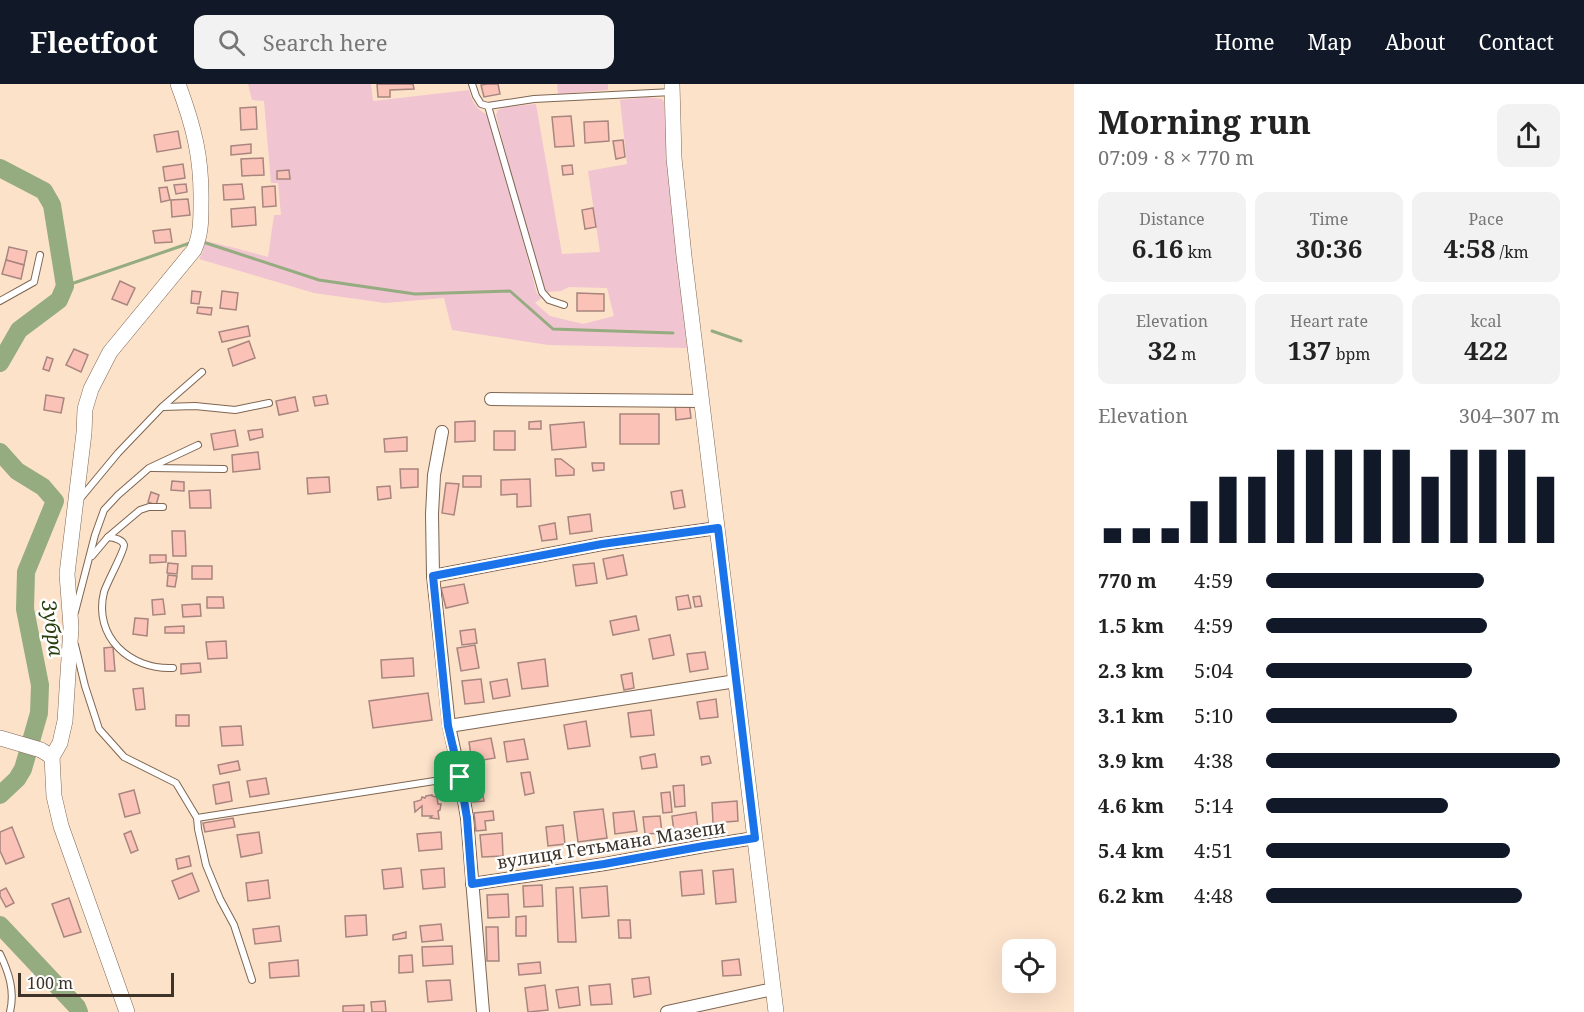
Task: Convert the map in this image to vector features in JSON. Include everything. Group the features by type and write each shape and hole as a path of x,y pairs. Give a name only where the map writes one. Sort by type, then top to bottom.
{"street":[{"path":"46,753 60,742 65,721 71,627 67,574 84,433 84,409 91,389 110,352 194,250 199,239 202,178 197,142 178,84"},
{"path":"672,88 674,158 776,1012"},
{"path":"491,399 702,401"},
{"path":"442,432 434,475 433,576 448,726 467,818 483,1012"},
{"path":"433,576 602,544 718,528"},
{"path":"448,726 736,681"},
{"path":"0,738 46,753"},
{"path":"46,753 61,826 127,1012"},
{"name":"вулиця Гетьмана Мазепи","path":"472,884 755,838"},
{"path":"667,1012 773,989"}],"lane":[{"path":"472,84 481,104 488,106 534,99 672,88"},
{"path":"488,106 542,292 549,300 564,305"},
{"path":"0,301 34,282 40,255"},
{"path":"75,505 118,453 162,408 202,372"},
{"path":"162,408 195,406 235,410 269,403"},
{"path":"198,445 149,468 104,510 95,535 71,627 85,686 99,729 124,757 176,783 197,818 200,844 206,865 234,925 252,980"},
{"path":"149,468 224,469"},
{"path":"90,559 108,537 140,510 149,507 163,507"},
{"path":"108,537 124,545 124,551 108,580 104,594 102,608 110,636 126,655 140,663 151,667 173,668"},
{"path":"197,818 460,777"},
{"path":"0,954 12,989 13,1000 10,1012"}],"shaded area":[{"path":"248,84 371,84 373,101 469,90 476,106 490,116 537,294 543,297 535,303 550,316 583,324 614,316 607,288 569,287 561,291 547,292 544,288 496,115 498,110 506,107 536,104 562,254 600,252 588,171 627,164 620,100 647,97 662,99 687,348 548,345 452,330 444,298 385,303 314,293 199,259 205,241 268,257 274,215 281,215 278,183 271,183 264,101 252,100"},
{"path":"557,84 608,84 608,90 558,94"}],"building":[{"path":"377,84 413,84 414,89 390,90 390,97 378,97"},
{"path":"498,84 500,94 484,97 481,85"},
{"path":"256,107 257,129 241,130 240,108"},
{"path":"571,116 574,146 555,147 552,117"},
{"path":"608,121 609,141 585,143 584,122"},
{"path":"178,131 181,148 157,152 154,135"},
{"path":"623,140 625,157 616,159 613,141"},
{"path":"251,144 251,153 231,155 231,146"},
{"path":"263,158 264,175 242,176 241,159"},
{"path":"183,164 185,178 165,181 163,167"},
{"path":"572,165 573,174 563,175 562,166"},
{"path":"289,170 290,179 277,179 277,171"},
{"path":"186,184 187,192 176,194 174,185"},
{"path":"242,184 244,199 224,200 223,185"},
{"path":"275,186 276,206 263,207 262,187"},
{"path":"167,187 170,200 161,202 159,188"},
{"path":"188,199 190,215 172,217 171,200"},
{"path":"255,207 256,225 232,227 231,209"},
{"path":"593,208 596,227 585,229 582,210"},
{"path":"170,229 172,242 155,243 153,231"},
{"path":"9,247 27,251 24,265 6,260"},
{"path":"6,260 24,265 21,279 2,274"},
{"path":"120,281 135,288 127,305 112,299"},
{"path":"192,291 201,292 199,304 191,303"},
{"path":"222,291 238,293 236,310 220,308"},
{"path":"577,293 604,294 604,311 577,311"},
{"path":"198,307 212,308 211,315 197,313"},
{"path":"248,326 250,336 222,342 219,332"},
{"path":"249,341 255,358 233,366 228,349"},
{"path":"74,349 88,355 81,372 66,365"},
{"path":"47,357 53,359 49,371 43,369"},
{"path":"46,395 64,398 61,413 44,410"},
{"path":"326,395 328,404 315,406 313,397"},
{"path":"295,397 298,411 279,415 276,401"},
{"path":"689,402 691,418 676,420 675,403"},
{"path":"620,414 659,414 659,444 620,444"},
{"path":"475,421 475,441 455,442 455,422"},
{"path":"541,421 541,429 529,429 529,422"},
{"path":"584,422 586,447 552,450 550,425"},
{"path":"262,429 263,437 250,440 248,431"},
{"path":"235,430 238,446 214,450 211,434"},
{"path":"494,431 515,431 515,450 494,450"},
{"path":"407,437 407,451 385,452 384,439"},
{"path":"258,452 260,469 233,472 232,455"},
{"path":"555,459 561,459 574,469 574,475 556,476"},
{"path":"592,463 604,463 604,470 593,471"},
{"path":"400,469 418,469 418,487 401,488"},
{"path":"463,476 481,476 481,487 463,487"},
{"path":"329,477 330,492 308,494 307,478"},
{"path":"530,479 531,506 517,507 517,494 501,495 501,480"},
{"path":"172,481 184,482 184,491 171,490"},
{"path":"446,483 459,484 454,515 442,513"},
{"path":"390,486 391,498 378,500 377,487"},
{"path":"210,490 211,508 190,508 189,491"},
{"path":"682,490 685,507 674,509 671,492"},
{"path":"151,492 159,495 156,505 148,502"},
{"path":"590,514 592,531 570,534 568,517"},
{"path":"555,523 557,539 542,541 539,526"},
{"path":"172,531 185,531 186,556 173,556"},
{"path":"150,555 166,555 166,562 150,563"},
{"path":"623,555 627,575 607,579 603,559"},
{"path":"168,563 178,564 177,574 167,573"},
{"path":"594,563 597,583 576,586 573,565"},
{"path":"192,566 212,566 212,579 192,579"},
{"path":"168,575 177,576 175,587 167,586"},
{"path":"464,584 468,603 446,608 441,588"},
{"path":"688,595 691,608 678,610 676,597"},
{"path":"700,596 702,606 695,607 693,597"},
{"path":"207,597 223,597 224,608 207,608"},
{"path":"163,599 165,614 153,615 152,600"},
{"path":"200,604 201,616 183,617 182,605"},
{"path":"636,616 639,630 613,635 610,621"},
{"path":"135,618 148,619 147,636 133,634"},
{"path":"184,626 184,633 165,633 165,627"},
{"path":"475,629 477,643 462,645 460,631"},
{"path":"670,635 674,655 653,659 649,639"},
{"path":"226,641 227,658 208,659 206,642"},
{"path":"475,645 479,668 461,671 457,648"},
{"path":"113,647 115,671 105,671 104,648"},
{"path":"705,652 708,669 690,672 687,654"},
{"path":"413,658 414,676 382,678 381,660"},
{"path":"545,659 548,686 522,689 518,663"},
{"path":"200,663 201,672 181,674 181,664"},
{"path":"632,673 634,688 624,690 621,675"},
{"path":"481,679 484,702 465,704 462,681"},
{"path":"507,679 510,696 493,699 490,682"},
{"path":"143,688 145,709 136,710 133,689"},
{"path":"428,693 432,720 373,728 369,701"},
{"path":"716,699 718,717 700,719 697,702"},
{"path":"651,710 654,735 631,737 628,713"},
{"path":"176,715 189,715 189,726 176,726"},
{"path":"586,721 590,746 568,749 564,725"},
{"path":"241,726 243,745 222,746 220,727"},
{"path":"491,738 495,758 472,762 469,742"},
{"path":"524,739 528,759 507,762 504,742"},
{"path":"655,754 657,767 642,769 640,757"},
{"path":"709,756 711,763 702,765 701,757"},
{"path":"238,761 240,770 220,774 218,765"},
{"path":"530,772 534,793 525,795 521,773"},
{"path":"266,778 269,794 250,797 247,781"},
{"path":"480,779 484,801 473,802 470,781"},
{"path":"229,782 232,801 216,804 213,785"},
{"path":"684,785 685,806 675,807 673,786"},
{"path":"134,790 140,813 125,817 119,794"},
{"path":"670,792 672,812 663,813 661,793"},
{"path":"432,795 437,797 438,804 441,804 438,811 439,819 422,816 422,806 415,812 414,802"},
{"path":"737,801 738,821 713,823 712,803"},
{"path":"603,809 607,838 578,842 574,812"},
{"path":"493,811 494,820 485,821 486,830 476,831 474,813"},
{"path":"634,811 637,831 615,834 613,813"},
{"path":"696,812 698,829 674,832 672,816"},
{"path":"660,816 662,833 645,834 643,817"},
{"path":"233,818 235,827 205,832 203,823"},
{"path":"563,825 565,844 548,846 546,827"},
{"path":"12,827 24,857 6,864 0,851 0,832"},
{"path":"131,831 138,850 131,853 124,834"},
{"path":"259,832 262,853 241,857 237,835"},
{"path":"441,832 442,849 419,851 417,834"},
{"path":"502,833 503,856 482,857 480,835"},
{"path":"189,856 191,866 178,869 176,859"},
{"path":"401,868 403,887 384,889 382,870"},
{"path":"444,868 445,887 423,889 421,870"},
{"path":"733,869 736,902 716,904 713,871"},
{"path":"702,870 704,894 682,896 680,872"},
{"path":"192,873 199,891 179,899 172,881"},
{"path":"268,880 270,898 248,901 246,883"},
{"path":"542,885 543,906 524,907 523,886"},
{"path":"607,886 609,916 582,918 580,888"},
{"path":"573,887 576,942 558,942 556,888"},
{"path":"6,888 14,903 6,907 0,891"},
{"path":"508,894 509,917 488,918 487,895"},
{"path":"69,898 81,932 64,937 52,904"},
{"path":"366,915 367,935 346,937 345,916"},
{"path":"526,916 526,936 516,936 516,917"},
{"path":"618,920 630,920 631,938 619,938"},
{"path":"441,924 443,940 422,942 420,926"},
{"path":"279,926 281,941 255,944 253,929"},
{"path":"486,927 498,927 499,961 487,961"},
{"path":"406,932 406,938 393,940 393,935"},
{"path":"452,946 453,964 423,966 422,947"},
{"path":"412,955 413,972 399,973 399,956"},
{"path":"739,959 741,975 723,976 722,961"},
{"path":"298,960 299,976 270,978 269,963"},
{"path":"540,962 541,973 519,975 518,964"},
{"path":"649,977 651,994 634,997 632,979"},
{"path":"450,980 452,1000 428,1002 426,981"},
{"path":"610,984 612,1004 591,1005 589,986"},
{"path":"545,985 548,1010 528,1012 525,988"},
{"path":"578,987 580,1005 559,1008 556,990"},
{"path":"385,1001 386,1012 372,1012 371,1002"},
{"path":"364,1005 364,1012 343,1012 343,1006"}],"waterway":[{"name":"Зубра","path":"0,168 44,191 52,205 65,286 59,300 19,330 0,363"},
{"path":"65,286 190,243"},
{"path":"206,243 319,280 415,294 510,291 553,329 673,333"},
{"path":"712,331 741,341"},
{"name":"Зубра","path":"0,452 17,471 43,487 55,501 26,572 25,609 40,685 39,713 23,769 17,779 0,795"},
{"name":"Зубра","path":"0,925 77,1007 79,1012"}],"route":[{"path":"718,528 755,838 472,884 467,818 460,777 448,726 433,576 602,544 718,528"}]}
